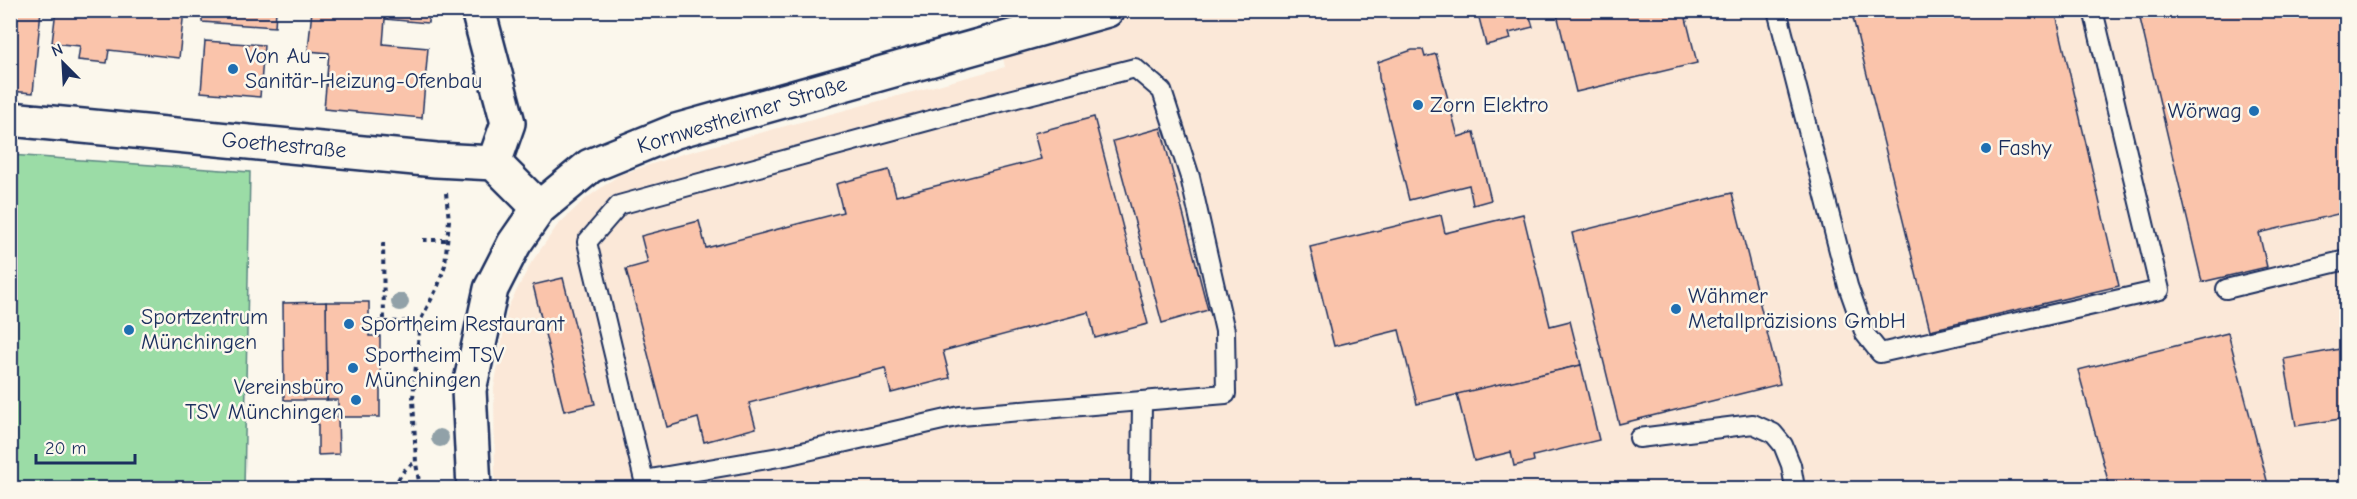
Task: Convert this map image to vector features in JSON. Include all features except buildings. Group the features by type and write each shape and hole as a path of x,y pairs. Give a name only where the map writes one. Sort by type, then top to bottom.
{"street":[{"path":"477,10 508,123 494,163 539,208"},
{"name":"Kornwestheimer Straße","path":"474,489 469,390 491,290 514,244 539,208 590,166 676,131 1107,10"},
{"name":"Goethestraße","path":"10,119 436,160 494,163"}],"lane":[{"path":"1777,10 1848,286 1864,334 1880,353 2160,290 2093,10"},
{"path":"1135,68 1162,91 1190,177 1225,331 1226,394 960,417 786,456 645,484 587,242 619,205 942,117 1135,68"},
{"path":"2226,289 2346,260"},
{"path":"1141,489 1142,401"},
{"path":"1639,438 1753,424 1773,433 1783,445 1791,465 1796,489"}],"path":[{"path":"420,489 416,463 413,398 420,321 438,286 445,265 448,240 447,197 436,160"},
{"path":"423,240 448,240"},
{"path":"383,241 384,322"},
{"path":"369,322 420,321"},
{"path":"394,489 401,474 410,464 416,463"}],"shaded area":[{"path":"992,11 2346,11 2346,488 495,488 494,388 508,307 531,263 557,226 584,200 619,175 682,154 1005,67"}],"green space":[{"name":"Sportzentrum Münchingen","path":"10,155 250,172 244,488 11,488"}],"place":[{"name":"Von Au - Sanitär-Heizung-Ofenbau","path":"233,69"},
{"name":"Zorn Elektro","path":"1418,105"},
{"name":"Wörwag","path":"2254,111"},
{"name":"Fashy","path":"1986,148"},
{"name":"Wähmer Metallpräzisions GmbH","path":"1676,309"},
{"name":"Sportheim Restaurant","path":"349,324"},
{"name":"Sportzentrum Münchingen","path":"129,330"},
{"name":"Sportheim TSV Münchingen","path":"353,368"},
{"name":"Vereinsbüro TSV Münchingen","path":"356,400"}]}
